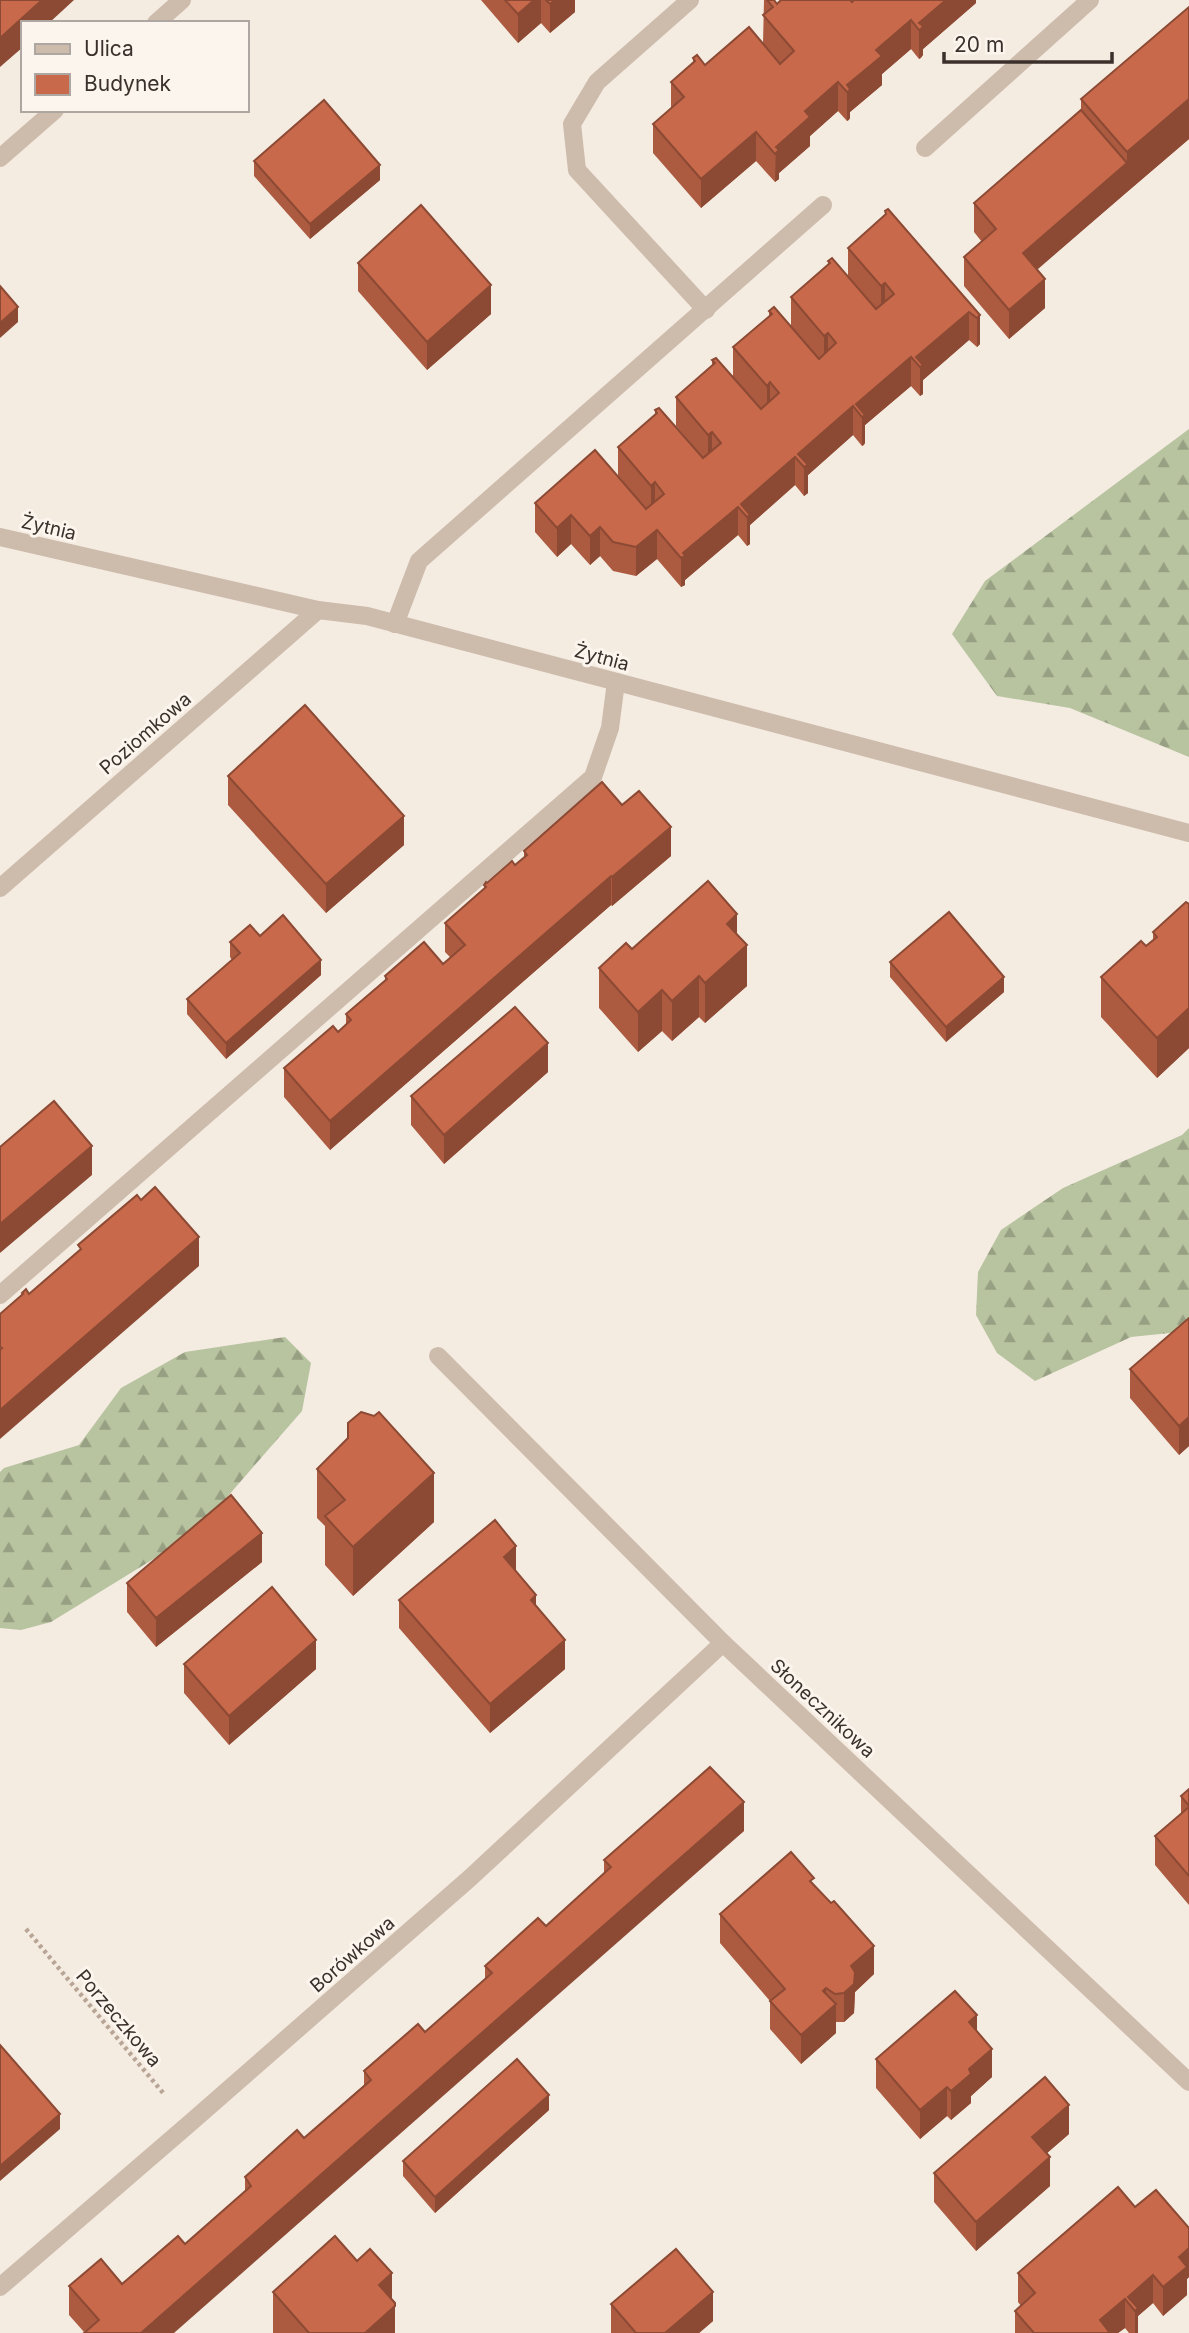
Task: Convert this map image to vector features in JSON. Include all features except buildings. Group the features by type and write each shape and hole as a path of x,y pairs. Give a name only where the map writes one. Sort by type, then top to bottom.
{"street":[{"path":"158,21 182,0"},
{"path":"690,0 597,82 572,124 577,170 706,310"},
{"path":"925,148 1090,0"},
{"path":"0,158 53,112"},
{"path":"395,624 419,561 824,205"},
{"name":"Żytnia","path":"0,537 318,610 367,616 1189,834"},
{"name":"Poziomkowa","path":"0,888 318,610"},
{"path":"0,1295 593,777 610,728 616,682"},
{"name":"Słonecznikowa","path":"438,1356 723,1643 1189,2082"},
{"name":"Borówkowa","path":"0,2287 470,1878 723,1643"}],"path":[{"name":"Porzeczkowa","path":"26,1929 189,2124"}],"green space":[{"path":"1189,429 1189,757 1070,708 997,696 952,634 985,581"},
{"path":"1189,1128 1189,1331 1131,1337 1035,1381 997,1353 976,1315 978,1272 1001,1230 1063,1188 1182,1135"},
{"path":"285,1337 311,1363 302,1411 221,1504 160,1555 51,1622 21,1630 0,1628 0,1472 4,1468 79,1445 121,1388 185,1352"}]}
